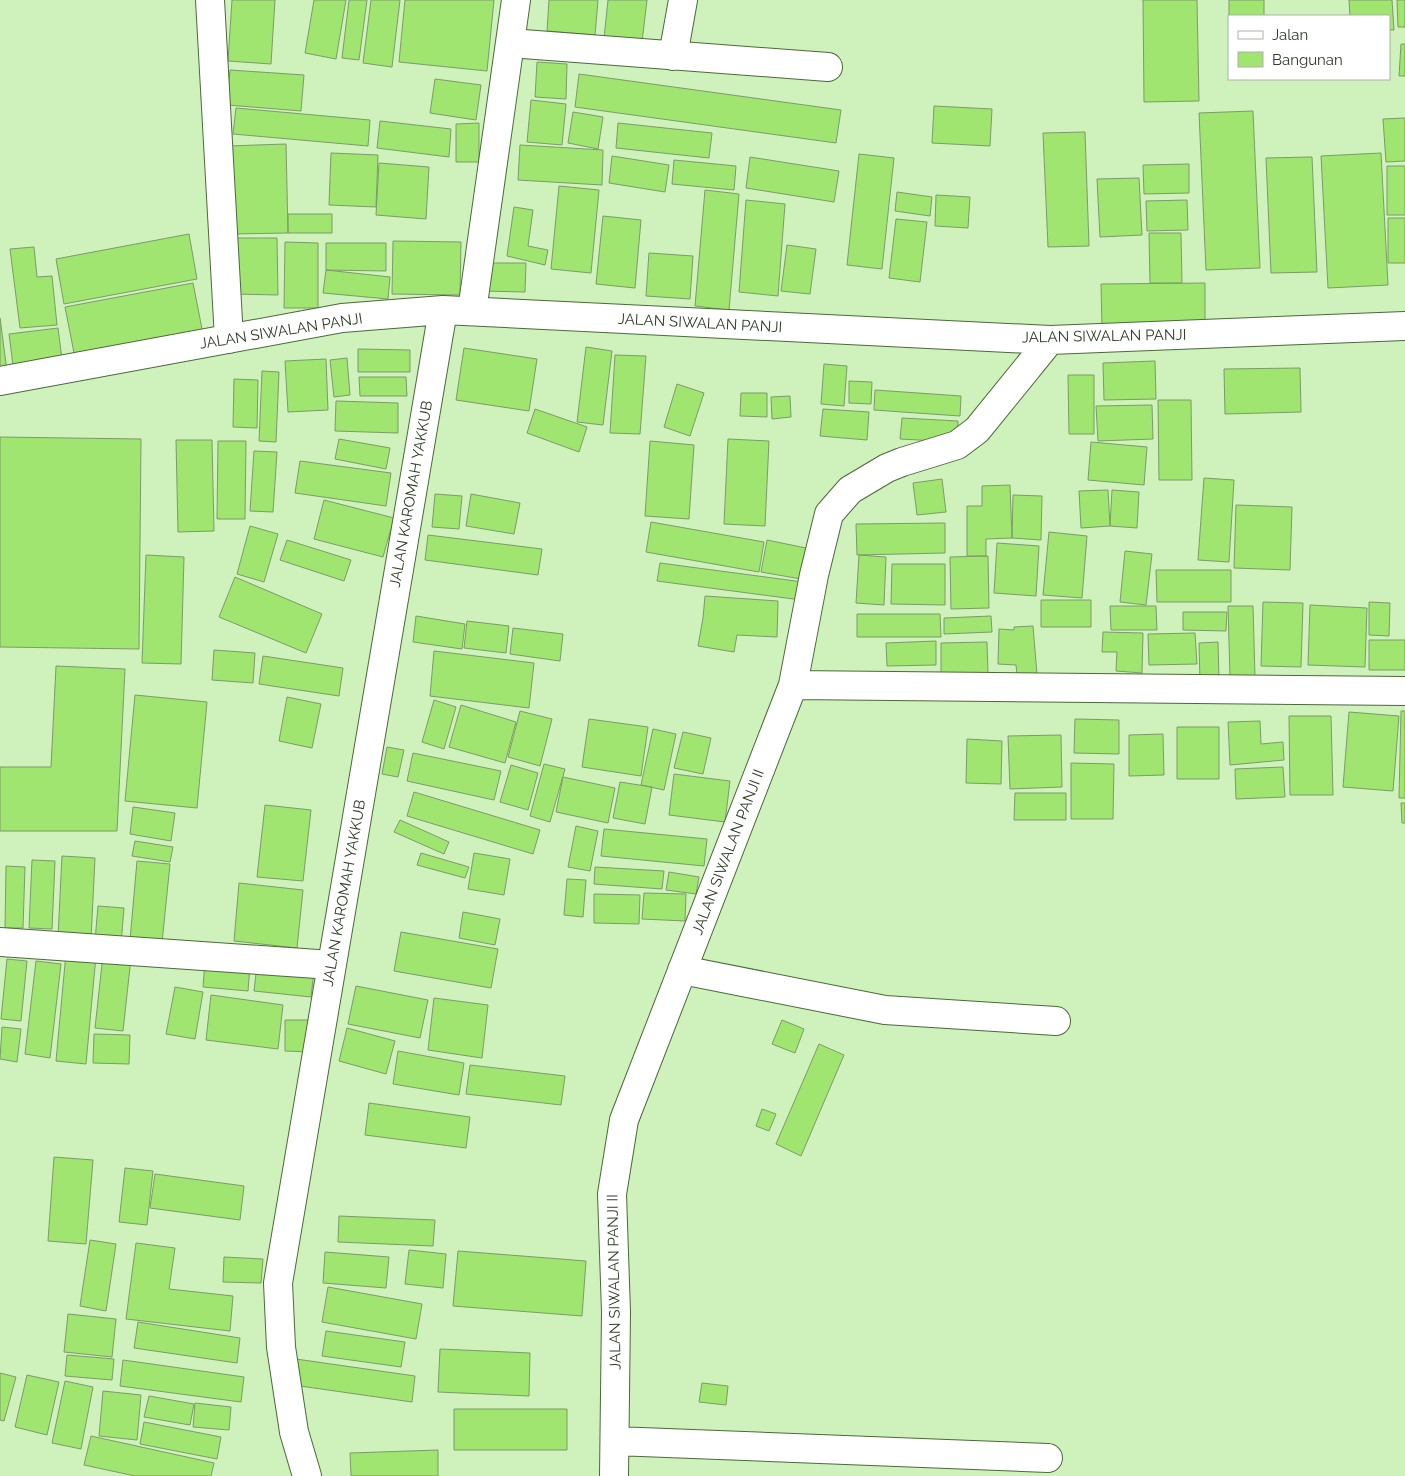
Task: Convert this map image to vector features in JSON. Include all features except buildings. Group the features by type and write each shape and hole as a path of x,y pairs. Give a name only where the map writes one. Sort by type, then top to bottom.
{"street":[{"path":"210,0 229,339"},
{"path":"472,311 516,0"},
{"path":"673,56 683,0"},
{"path":"510,43 828,67"},
{"name":"JALAN SIWALAN PANJI","path":"0,381 342,318 443,310 1050,340 1405,326"},
{"name":"JALAN KAROMAH YAKKUB","path":"307,1476 294,1432 281,1347 278,1283 443,310"},
{"name":"JALAN SIWALAN PANJI II","path":"614,1476 616,1312 612,1194 624,1120 793,685 814,575 829,514 850,490 887,468 957,445 968,438 977,430 1050,340"},
{"path":"793,685 1405,690"},
{"path":"0,942 332,965"},
{"path":"682,970 885,1010 1056,1021"},
{"path":"615,1441 1048,1458"}]}
